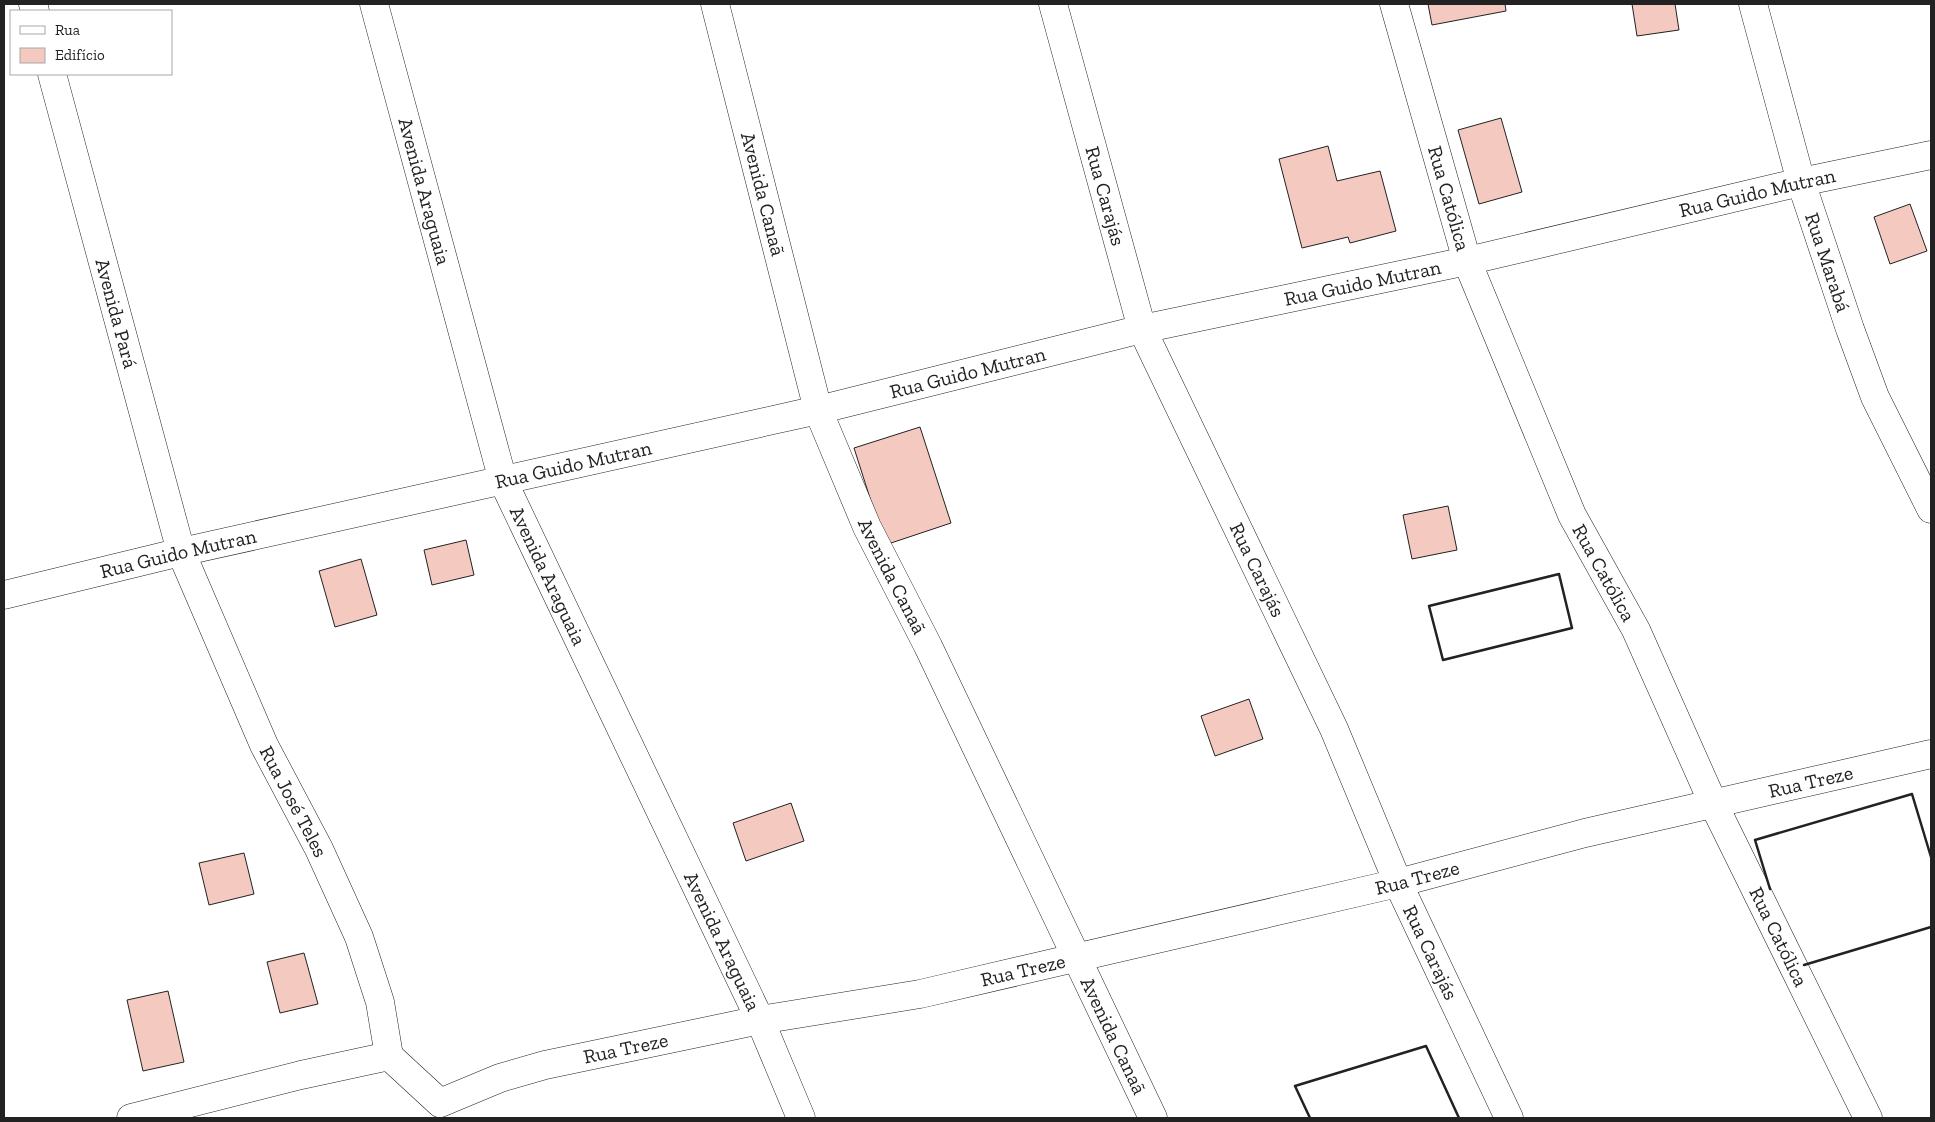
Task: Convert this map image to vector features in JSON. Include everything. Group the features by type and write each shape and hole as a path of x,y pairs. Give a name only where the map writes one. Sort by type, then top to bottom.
{"street":[{"name":"Avenida Araguaia","path":"374,4 503,481 760,1020 801,1118"},
{"name":"Avenida Canaã","path":"715,4 818,410 867,527 928,646 1153,1118"},
{"name":"Rua Carajás","path":"1053,4 1142,329 1334,729 1398,883 1509,1118"},
{"name":"Rua Católica","path":"1394,4 1468,261 1572,515 1636,630 1713,802 1868,1118"},
{"name":"Rua Marabá","path":"1753,4 1801,182 1850,329 1875,397 1931,509"},
{"name":"Avenida Pará","path":"52,75 181,552"},
{"name":"Rua Guido Mutran","path":"4,595 181,552 818,410 1142,329 1468,261 1801,182 1931,155"},
{"name":"Rua José Teles","path":"181,552 264,745 320,849 359,937 380,1002 389,1056"},
{"name":"Rua Treze","path":"389,1056 443,1111 500,1078 545,1064 760,1020 920,994 1398,883 1584,833 1713,802 1931,754"},
{"path":"131,1118 301,1075 389,1056"}],"building":[{"path":"1428,4 1505,4 1506,11 1432,25"},
{"path":"1632,4 1675,4 1679,30 1637,36"},
{"path":"1501,118 1522,192 1479,204 1458,130"},
{"path":"1328,146 1337,181 1380,171 1396,231 1350,243 1348,237 1302,248 1279,159"},
{"path":"1910,204 1927,251 1890,264 1874,217"},
{"path":"920,427 951,523 885,545 854,448"},
{"path":"1448,506 1457,550 1412,559 1403,515"},
{"path":"466,540 474,575 432,585 424,550"},
{"path":"361,559 377,615 335,627 319,571"},
{"path":"1249,699 1263,739 1215,756 1201,716"},
{"path":"791,803 804,841 746,861 733,823"},
{"path":"244,853 254,894 209,905 199,863"},
{"path":"304,953 318,1004 280,1013 267,962"},
{"path":"168,991 184,1062 143,1071 127,1000"}],"wall":[{"path":"1559,574 1572,628 1443,660 1429,606 1559,574"},
{"path":"1770,889 1755,840 1912,794 1931,857"},
{"path":"1804,965 1931,927"},
{"path":"1310,1118 1295,1086 1426,1046 1459,1118"}]}
